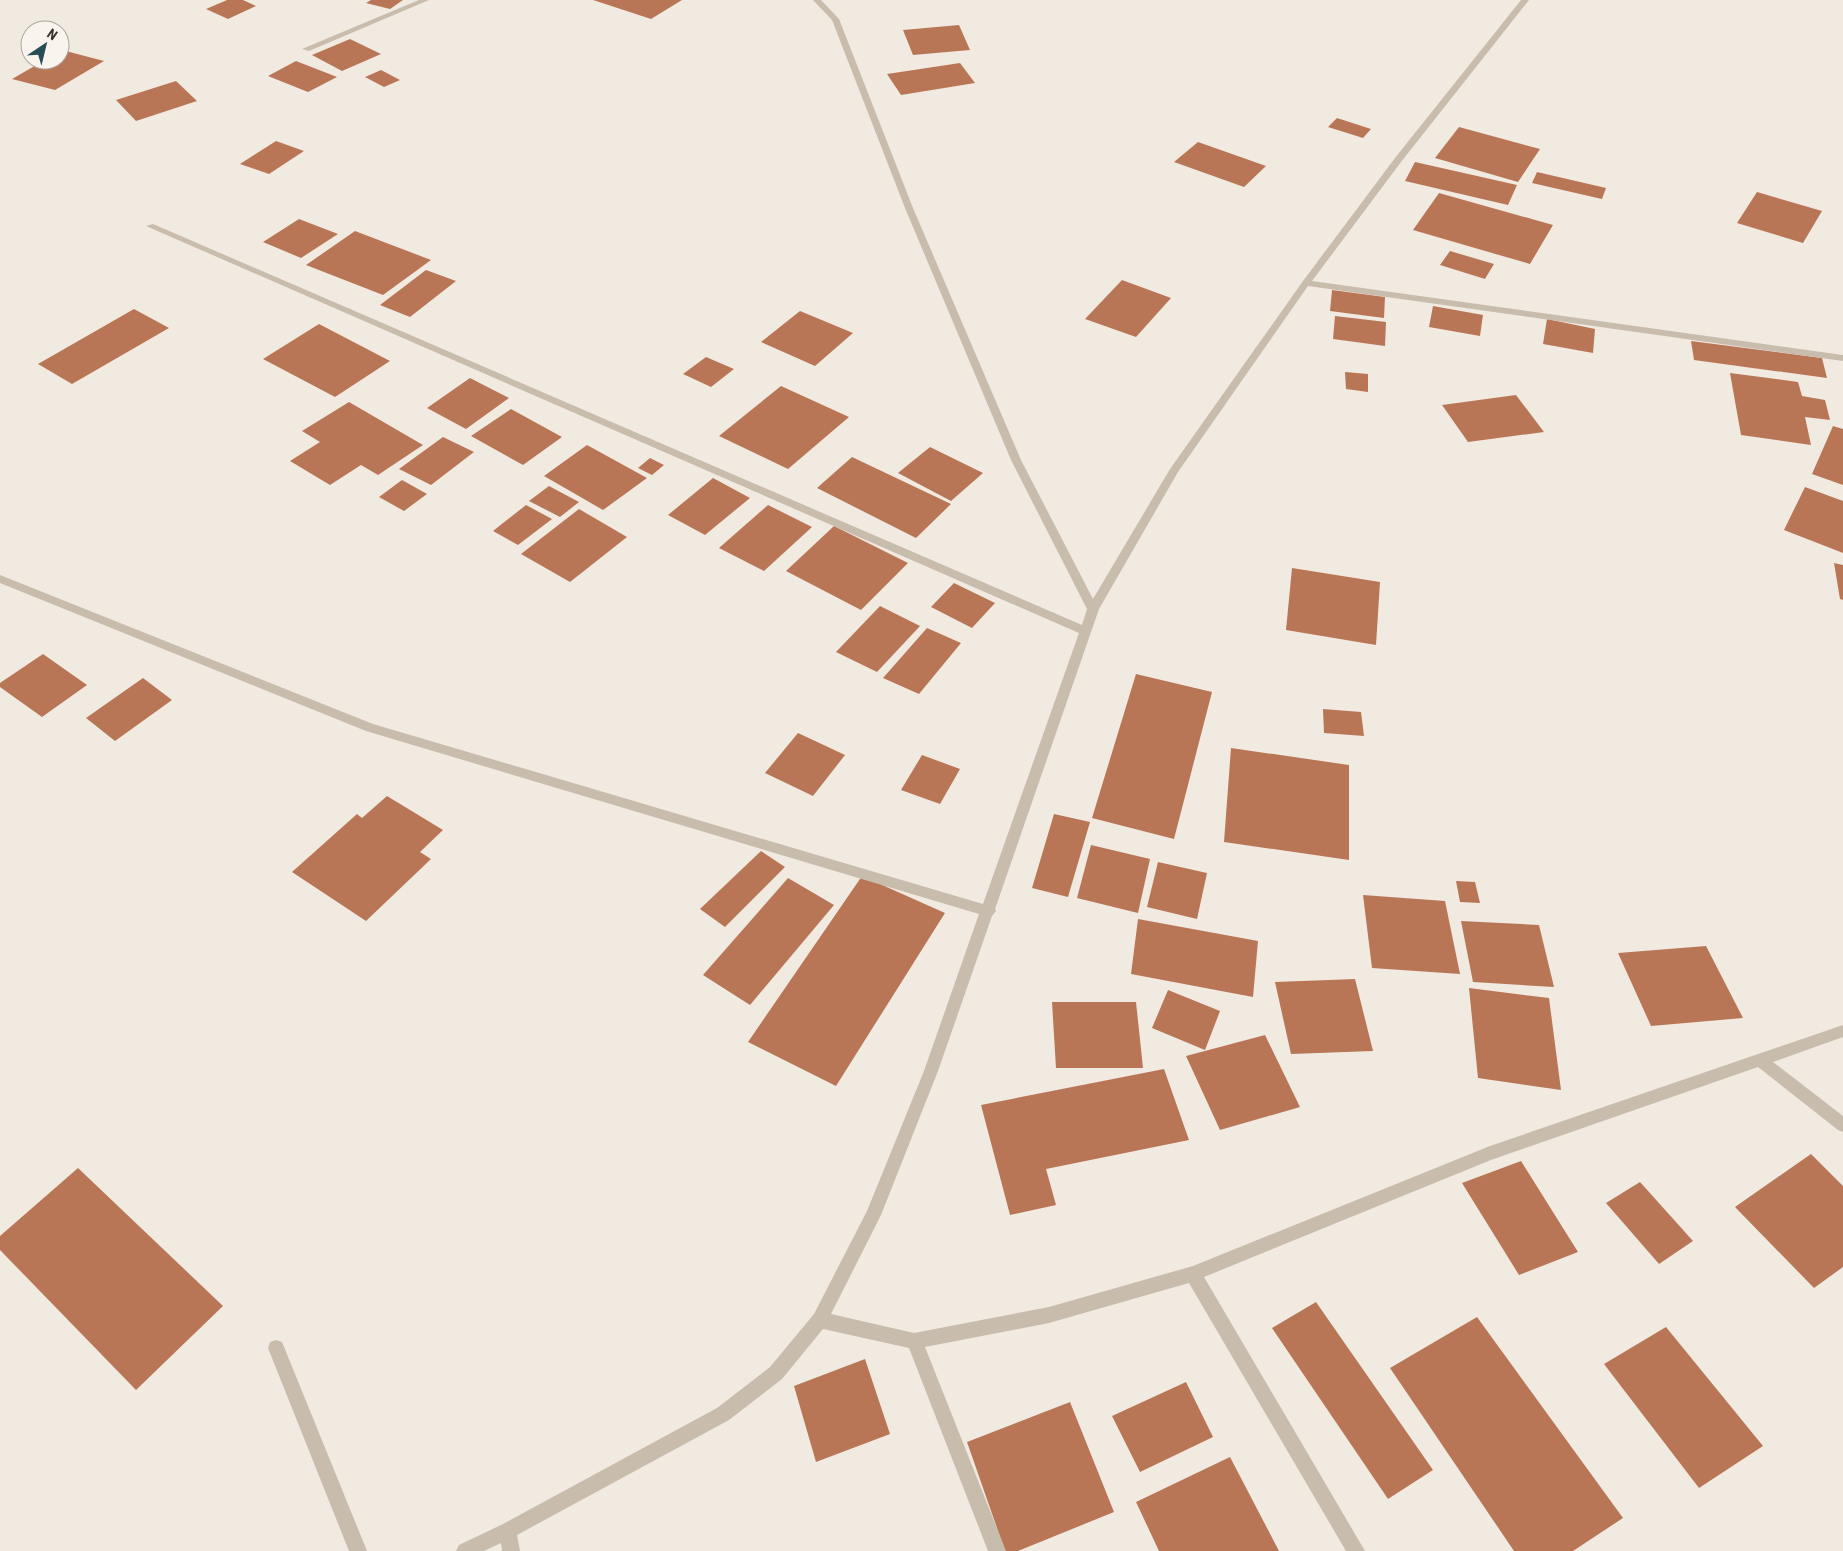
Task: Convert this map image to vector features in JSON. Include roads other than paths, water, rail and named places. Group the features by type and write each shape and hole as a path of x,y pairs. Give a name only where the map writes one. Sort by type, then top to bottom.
{"street":[{"path":"306,49 424,0"},
{"path":"817,0 835,19 909,208 1016,460 1093,609"},
{"path":"464,1551 507,1531 723,1414 776,1373 820,1320 873,1215 931,1071 989,911 1093,609 1174,471 1306,283 1398,160 1525,0"},
{"path":"150,226 1085,631"},
{"path":"1306,283 1843,358"},
{"path":"0,580 370,728 989,911"},
{"path":"820,1320 914,1341 1049,1315 1193,1274 1490,1153 1843,1031"},
{"path":"1760,1060 1843,1125"},
{"path":"1193,1274 1356,1551"},
{"path":"914,1341 997,1551"},
{"path":"276,1348 358,1551"},
{"path":"507,1531 511,1551"}]}
